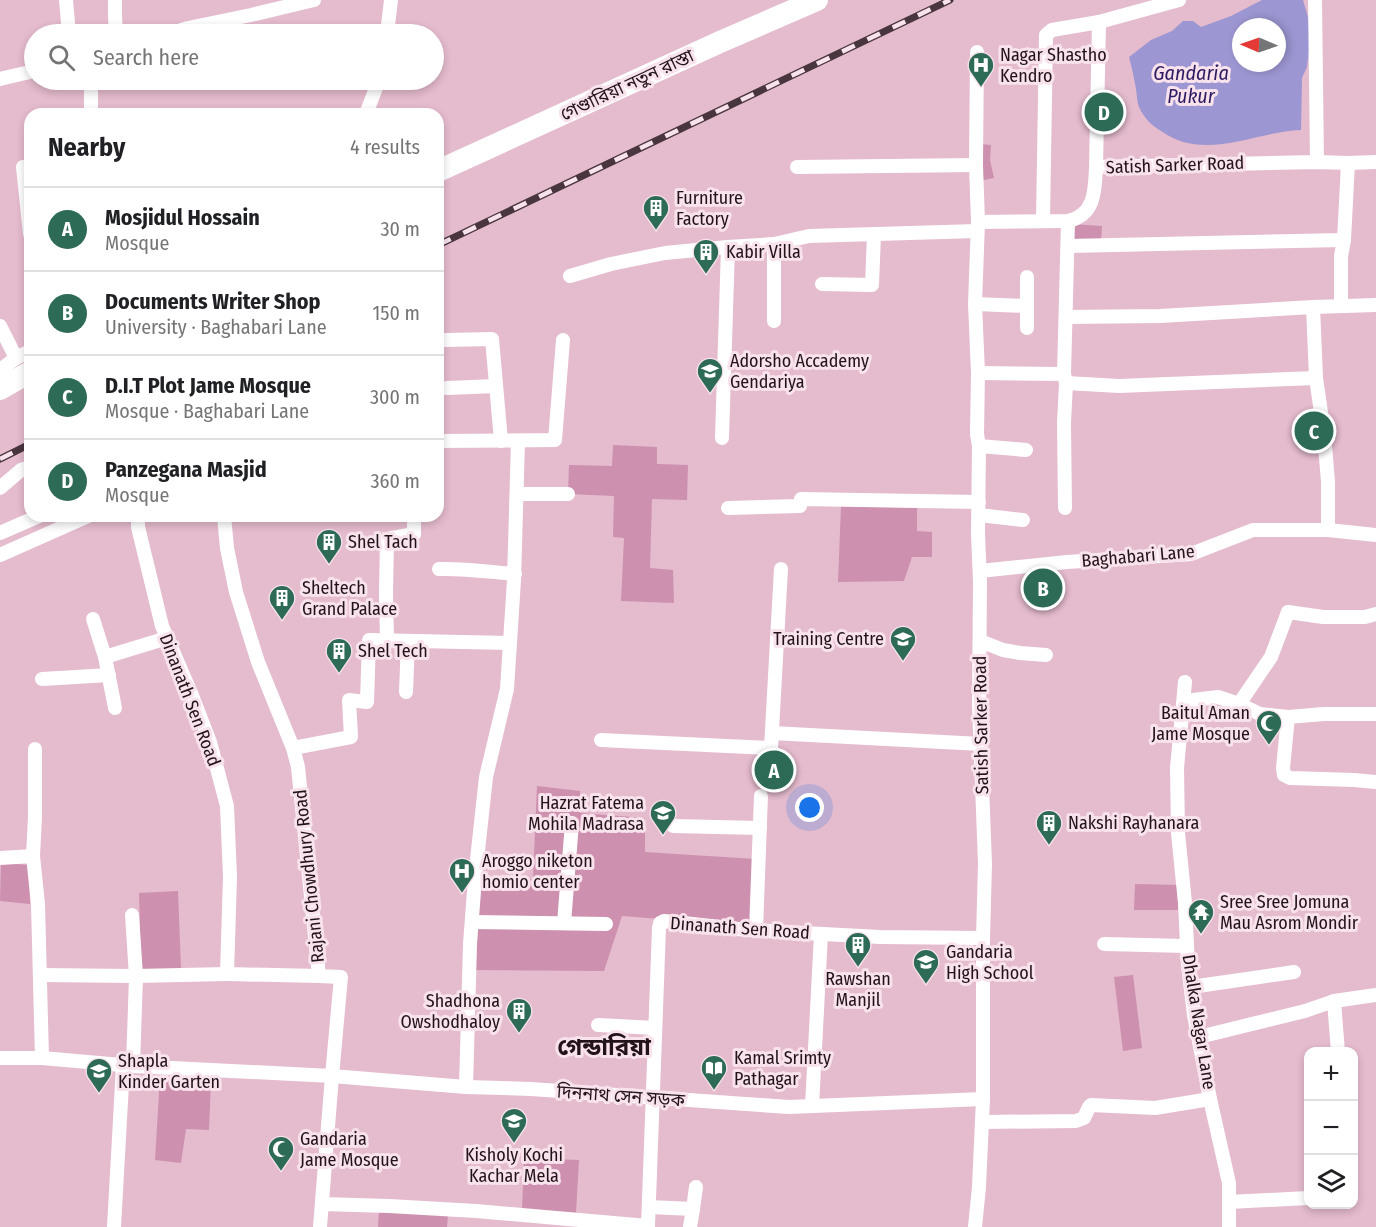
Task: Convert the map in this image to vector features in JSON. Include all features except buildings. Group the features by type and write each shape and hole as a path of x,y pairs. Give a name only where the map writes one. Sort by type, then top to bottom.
{"main road":[{"name":"গেণ্ডারিয়া নতুন রাস্তা","path":"444,168 817,0"},
{"path":"0,389 23,365"}],"street":[{"path":"66,0 68,24"},
{"path":"115,0 115,24"},
{"path":"207,24 315,0"},
{"path":"388,24 391,0"},
{"path":"1042,220 1046,35 1052,30 1099,22 1179,0"},
{"path":"1315,0 1317,162"},
{"path":"1096,168 1099,22"},
{"name":"Satish Sarker Road","path":"975,1227 983,1099 985,864 981,744 979,446 975,304 978,226 977,52"},
{"path":"0,79 24,73"},
{"path":"91,90 91,108"},
{"path":"368,108 375,90"},
{"name":"Satish Sarker Road","path":"1068,221 1079,218 1087,212 1095,192 1096,168 1376,162"},
{"path":"1341,306 1341,256 1348,163"},
{"path":"797,167 976,165"},
{"path":"23,167 24,177"},
{"path":"570,276 611,264 665,253 774,244 808,236 874,234 1042,220 1068,221 1064,423 1065,508"},
{"path":"822,284 872,285 874,234"},
{"path":"1068,246 1344,240"},
{"path":"774,244 774,321"},
{"path":"722,438 728,247"},
{"path":"1027,277 1028,328"},
{"path":"975,304 1027,306"},
{"path":"1066,317 1160,316 1376,305"},
{"path":"1313,307 1316,378 1328,482 1328,530 1376,535"},
{"path":"0,326 23,365 0,370"},
{"path":"445,340 492,339 501,441"},
{"path":"444,441 555,440 563,340"},
{"path":"978,373 1065,378 1128,386 1316,378"},
{"path":"447,388 496,386"},
{"path":"466,1087 472,922 483,800 486,777 507,689 514,574 518,441"},
{"path":"979,446 1026,450"},
{"path":"0,488 24,469"},
{"path":"517,494 568,494"},
{"path":"728,508 800,506 801,499 979,509 1023,520"},
{"path":"0,534 26,522"},
{"path":"0,555 74,522"},
{"name":"Dinanath Sen Road","path":"138,522 162,626 210,742 227,806 230,877 227,974"},
{"name":"Rajani Chowdhury Road","path":"225,522 236,592 258,662 298,767 319,976 341,978 320,1227"},
{"path":"387,641 387,539 414,534 414,522"},
{"name":"Baghabari Lane","path":"980,571 1067,562 1191,554 1253,530 1328,530"},
{"path":"440,569 463,568 514,574"},
{"path":"601,740 771,748 781,569"},
{"path":"1239,704 1271,657 1288,612 1323,617 1365,617 1376,614"},
{"path":"93,619 105,657 115,708"},
{"path":"105,657 167,638"},
{"path":"292,748 351,737 349,700 367,702 369,640 510,643"},
{"path":"406,692 408,641"},
{"path":"980,641 1003,650 1046,655"},
{"path":"42,680 109,675"},
{"name":"Dhalka Nagar Lane","path":"1185,682 1177,768 1178,834 1188,965 1194,1015 1229,1183 1229,1227"},
{"path":"1183,708 1193,700 1218,697 1260,714 1288,717 1376,714"},
{"path":"1288,717 1284,775 1290,778 1376,782"},
{"path":"772,733 981,744"},
{"path":"35,749 33,856 38,904 42,1058"},
{"path":"756,930 762,796"},
{"path":"564,923 572,823"},
{"path":"673,826 760,828"},
{"path":"0,858 33,856"},
{"path":"114,1227 136,976 132,915"},
{"name":"Dinanath Sen Road","path":"322,1204 465,1210 534,1222 648,1226 660,923 664,921 756,930 880,937 983,938"},
{"path":"472,922 606,924"},
{"path":"812,1106 821,934"},
{"path":"1104,944 1187,946"},
{"path":"1191,987 1294,972"},
{"path":"40,975 319,976"},
{"path":"1199,1037 1334,1002 1376,994"},
{"path":"1334,1002 1338,1047"},
{"path":"598,1025 655,1028"},
{"path":"0,1058 42,1058 128,1066 332,1076"},
{"name":"দিননাথ সেন সড়ক","path":"332,1076 466,1087 562,1091 789,1107 983,1099"},
{"path":"982,1122 1076,1121 1084,1118 1091,1105 1155,1108 1210,1100"},
{"path":"690,1227 696,1187"},
{"path":"1229,1202 1304,1198"},
{"path":"649,1207 693,1209"}],"shaded area":[{"path":"979,144 991,145 990,160 994,178 979,181"},
{"path":"1072,224 1102,226 1101,242 1071,241"},
{"path":"613,445 657,447 657,464 688,465 687,500 652,499 650,568 673,570 674,603 621,601 624,538 613,537 614,496 568,494 569,465 612,466"},
{"path":"841,506 917,508 917,531 932,532 932,557 912,557 904,581 838,582"},
{"path":"537,786 580,791 580,813 645,818 645,852 755,859 751,926 622,916 604,971 473,970 478,879 533,879"},
{"path":"1,863 29,865 30,904 0,901"},
{"path":"1135,884 1179,885 1178,910 1134,910"},
{"path":"178,891 181,969 141,971 139,893"},
{"path":"1133,975 1142,1048 1123,1051 1114,977"},
{"path":"160,1077 211,1080 209,1130 186,1129 181,1163 155,1160"},
{"path":"524,1158 579,1160 576,1213 522,1210"},
{"path":"379,1210 448,1215 447,1227 378,1227"}],"water":[{"name":"Gandaria Pukur","path":"1262,0 1303,0 1308,17 1310,42 1307,67 1302,78 1301,130 1230,143 1194,144 1177,140 1161,131 1146,118 1138,103 1129,57 1151,40 1172,31 1183,21 1193,21 1201,27 1231,16"}],"railway":[{"path":"444,242 950,0"},
{"path":"0,459 24,447"}],"place":[{"name":"Nagar Shastho Kendro","path":"981,88"},
{"name":"Panzegana Masjid","path":"1104,112"},
{"name":"Furniture Factory","path":"656,231"},
{"name":"Kabir Villa","path":"706,275"},
{"name":"Adorsho Accademy Gendariya","path":"710,394"},
{"name":"D.I.T Plot Jame Mosque","path":"1314,431"},
{"name":"Shel Tach","path":"329,565"},
{"name":"Documents Writer Shop","path":"1043,588"},
{"name":"Sheltech Grand Palace","path":"282,621"},
{"name":"Training Centre","path":"903,662"},
{"name":"Shel Tech","path":"339,674"},
{"name":"Baitul Aman Jame Mosque","path":"1269,746"},
{"name":"Mosjidul Hossain","path":"774,770"},
{"name":"Hazrat Fatema Mohila Madrasa","path":"663,836"},
{"name":"Nakshi Rayhanara","path":"1049,846"},
{"name":"Aroggo niketon homio center","path":"462,894"},
{"name":"Sree Sree Jomuna Mau Asrom Mondir","path":"1201,935"},
{"name":"Rawshan Manjil","path":"858,968"},
{"name":"Gandaria High School","path":"926,985"},
{"name":"Shadhona Owshodhaloy","path":"519,1034"},
{"name":"Kamal Srimty Pathagar","path":"714,1091"},
{"name":"Shapla Kinder Garten","path":"99,1094"},
{"name":"Kisholy Kochi Kachar Mela","path":"514,1144"},
{"name":"Gandaria Jame Mosque","path":"281,1172"}],"district":[{"name":"গেন্ডারিয়া","path":"604,1047"}]}
